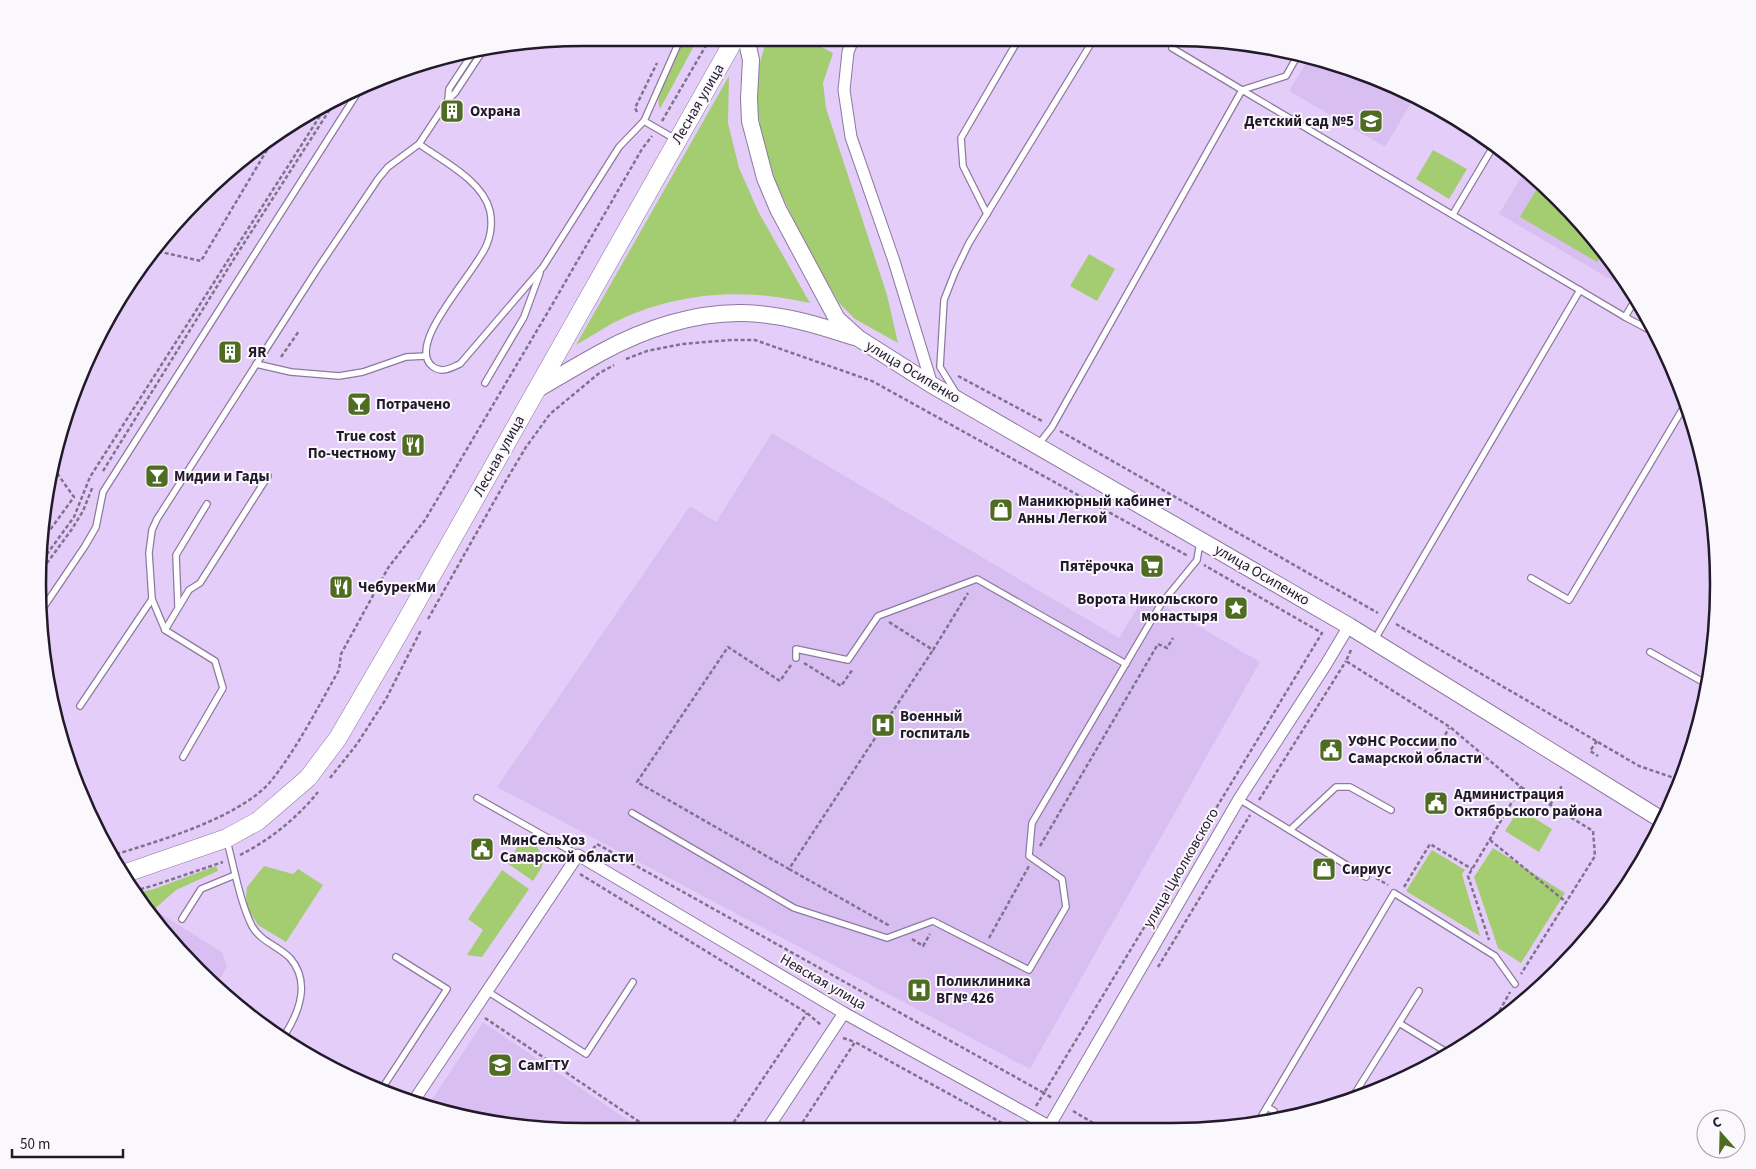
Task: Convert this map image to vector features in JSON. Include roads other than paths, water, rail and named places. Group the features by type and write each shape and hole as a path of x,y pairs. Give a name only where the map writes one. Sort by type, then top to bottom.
{"main road":[{"name":"Лесная улица","path":"129,872 227,838 258,821 308,778 338,738 598,283 731,46"},
{"name":"улица Осипенко","path":"748,46 751,60 750,121 765,178 778,209 837,319 858,338 1037,446 1349,626 1657,817"},
{"name":"улица Осипенко","path":"536,390 603,351 654,328 698,317 743,313 776,316 808,322 858,338"}],"street":[{"path":"850,46 848,52 844,90 851,137 891,252 932,384"},
{"name":"улица Циолковского","path":"1054,1123 1239,799 1326,666 1349,626"},
{"path":"417,1096 491,993 582,857"},
{"name":"Невская улица","path":"582,857 844,1013 1042,1123"},
{"path":"771,1123 844,1013"}],"lane":[{"path":"419,144 468,179 480,190 487,200 490,212 491,224 487,244 476,264 436,321 428,336 425,347 426,356 430,364 437,370 446,370 460,364 542,267 619,147 644,121 676,46"},
{"path":"987,214 963,166 961,138 1015,46"},
{"path":"961,401 940,367 944,300 969,243 1090,46"},
{"path":"1172,48 1644,327"},
{"path":"183,757 223,688 215,661 164,630 152,598 149,553 152,530 256,364 378,179 388,167 419,144 479,57"},
{"path":"448,100 449,89 468,59"},
{"path":"1037,446 1052,427 1242,90 1286,76 1294,61"},
{"path":"47,603 96,527 103,492 354,98"},
{"path":"644,121 677,140"},
{"path":"1452,214 1491,151"},
{"path":"485,383 524,317 542,267"},
{"path":"1374,641 1580,290"},
{"path":"1625,317 1632,306"},
{"path":"256,364 291,372 339,376 363,372 406,357 426,356"},
{"path":"1531,578 1569,600 1681,411"},
{"path":"164,630 189,590 200,583 268,476"},
{"path":"178,607 176,556 207,504"},
{"path":"632,813 794,908 887,938 934,921 1029,970 1066,907 1062,879 1029,856 1032,823 1161,604 1197,560 1200,540"},
{"path":"796,658 796,650 848,660 878,616 977,579 1126,664"},
{"path":"80,706 152,598"},
{"path":"1650,652 1701,681"},
{"path":"1290,830 1336,788 1350,787 1391,810"},
{"path":"477,798 582,857"},
{"path":"1239,799 1366,877"},
{"path":"227,838 235,875 253,926 264,939 290,958 299,973 300,1005 295,1019 286,1033"},
{"path":"182,919 201,889 235,875"},
{"path":"1263,1114 1394,894 1495,956 1515,984"},
{"path":"385,1084 447,989 396,957"},
{"path":"491,993 586,1054 633,982"},
{"path":"1358,1089 1419,991"},
{"path":"1400,1023 1443,1050"},
{"path":"1267,1107 1274,1111"}],"place":[{"name":"Охрана","path":"452,111"},
{"name":"Детский сад №5","path":"1371,121"},
{"name":"ЯR","path":"230,352"},
{"name":"Потрачено","path":"359,404"},
{"name":"True cost По-честному","path":"413,445"},
{"name":"Мидии и Гады","path":"157,476"},
{"name":"Маникюрный кабинет Анны Легкой","path":"1001,510"},
{"name":"Пятёрочка","path":"1152,566"},
{"name":"ЧебурекМи","path":"341,587"},
{"name":"Ворота Никольского монастыря","path":"1236,608"},
{"name":"Военный госпиталь","path":"883,725"},
{"name":"УФНС России по Самарской области","path":"1331,750"},
{"name":"Администрация Октябрьского района","path":"1436,803"},
{"name":"МинСельХоз Самарской области","path":"482,849"},
{"name":"Сириус","path":"1324,869"},
{"name":"Поликлиника ВГ№ 426","path":"919,990"},
{"name":"СамГТУ","path":"500,1065"}]}
